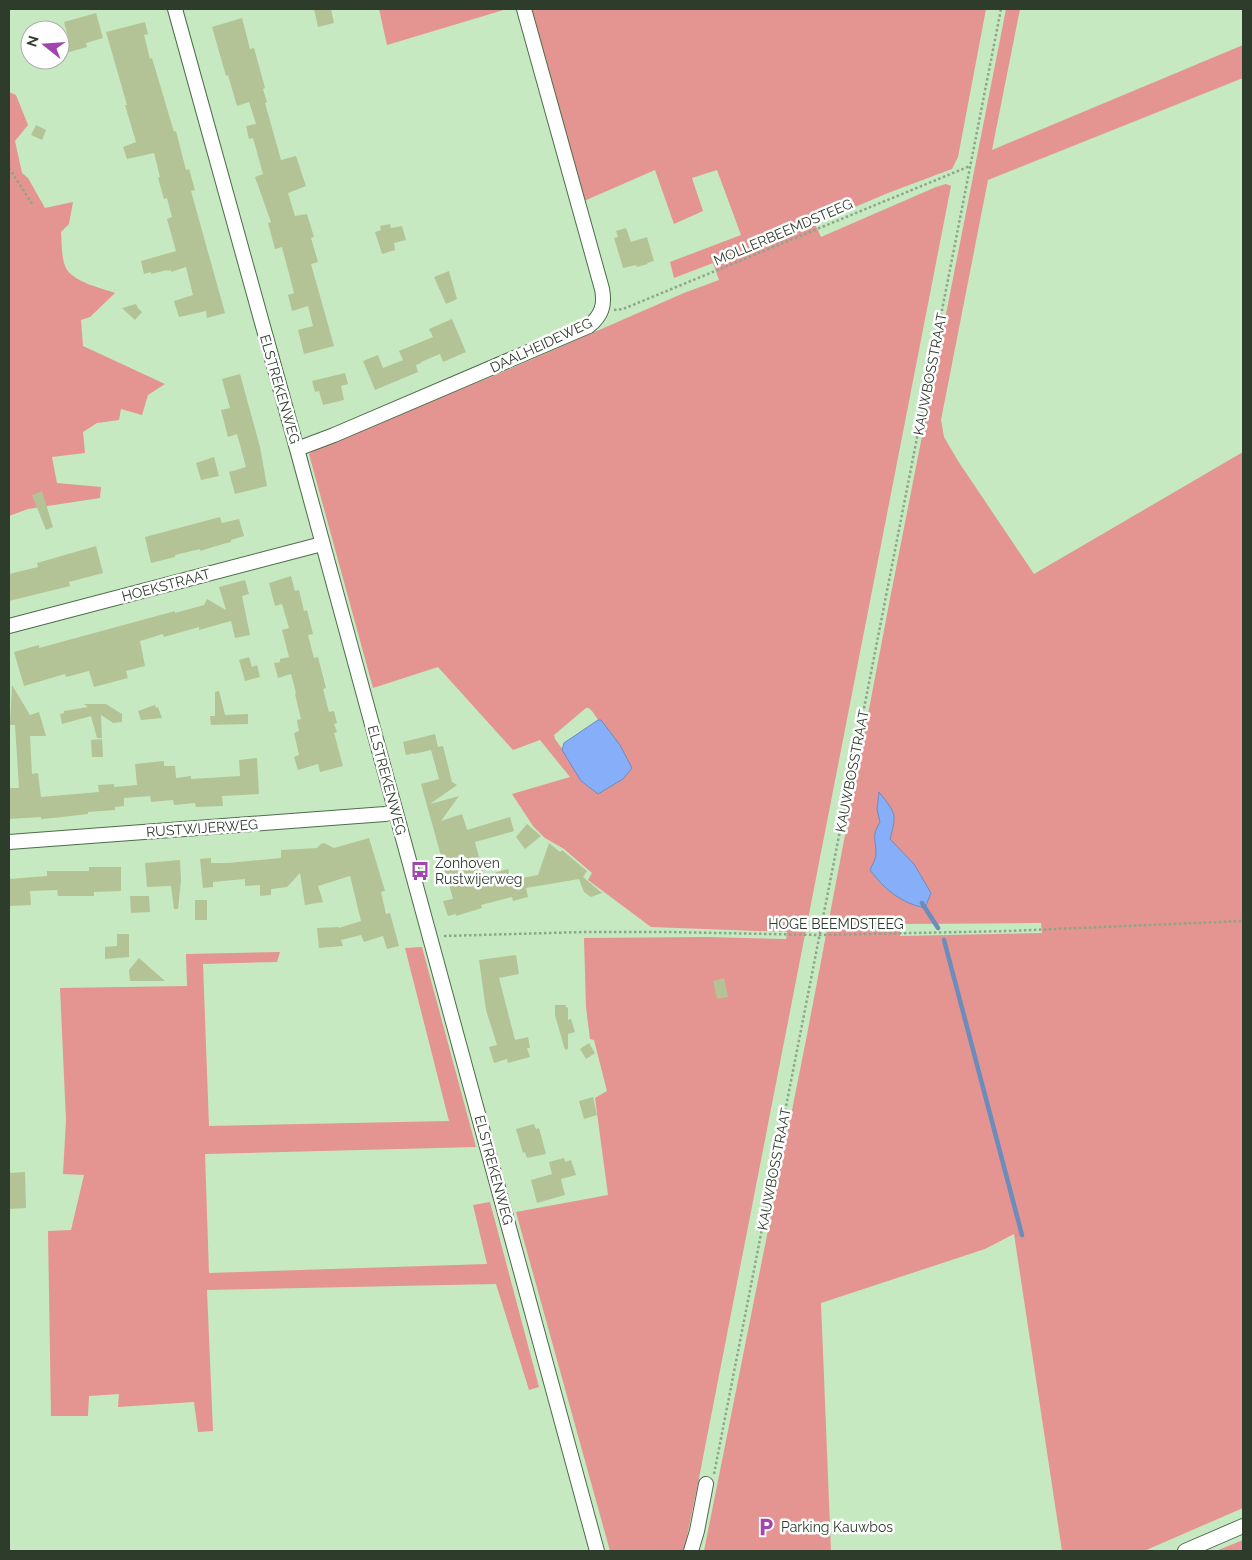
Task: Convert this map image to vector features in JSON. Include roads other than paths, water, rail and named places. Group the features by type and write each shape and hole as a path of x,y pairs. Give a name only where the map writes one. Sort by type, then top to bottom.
{"street":[{"name":"ELSTREKENWEG","path":"175,9 297,449 597,1551"},
{"name":"DAALHEIDEWEG","path":"297,449 589,326 598,319 604,300 602,289 524,9"},
{"name":"HOEKSTRAAT","path":"9,626 322,544"},
{"name":"RUSTWIJERWEG","path":"9,842 396,812"},
{"path":"691,1551 710,1480"},
{"path":"1185,1551 1243,1526"}],"water":[{"path":"598,720 601,720 620,745 632,768 623,779 598,794 581,781 562,750 564,743"},
{"path":"879,792 894,814 894,824 890,839 914,864 931,893 925,908 908,903 894,895 870,870 876,856 875,834 880,822 877,809"}],"waterway":[{"path":"922,903 938,928"},
{"path":"944,940 1022,1235"}],"place":[{"name":"Zonhoven Rustwijerweg","path":"420,871"},
{"name":"Parking Kauwbos","path":"766,1527"}]}
